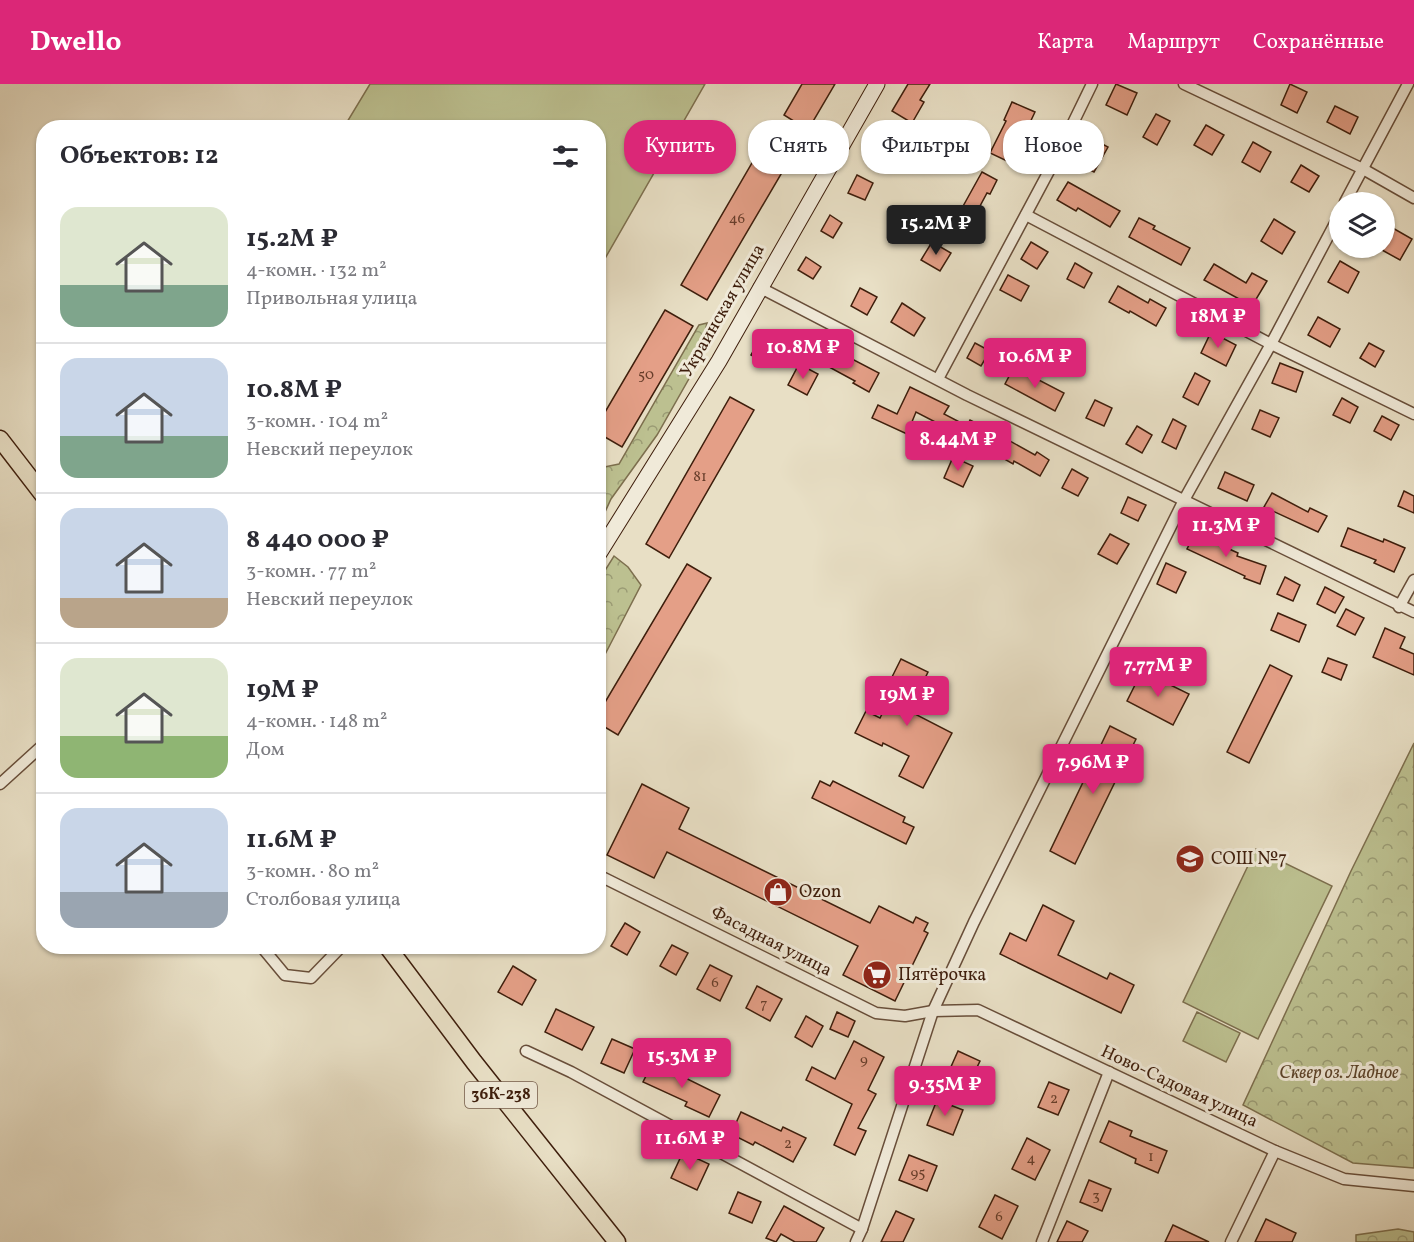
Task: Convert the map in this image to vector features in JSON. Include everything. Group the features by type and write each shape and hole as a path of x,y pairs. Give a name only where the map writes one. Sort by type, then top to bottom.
{"main road":[{"name":"Украинская улица","path":"606,542 719,361 759,287 877,84"},
{"path":"0,439 36,486"},
{"name":"36К-238","path":"393,954 474,1062 617,1242"}],"street":[{"path":"938,379 1026,215 1092,84"},
{"path":"1184,84 1363,169 1414,198"},
{"path":"1350,192 1408,84"},
{"path":"1026,215 1271,344 1414,414"},
{"path":"856,1242 933,1011 974,922 1184,500 1329,234"},
{"path":"759,287 938,379 1399,607 1414,612"},
{"path":"1399,607 1414,580"},
{"path":"0,784 36,751"},
{"name":"Фасадная улица","path":"606,879 876,1013 905,1016 933,1011"},
{"path":"268,954 285,975 311,978 334,954"},
{"name":"Ново-Садовая улица","path":"933,1011 978,1010 1275,1151 1344,1179 1414,1186"},
{"path":"526,1051 571,1072 862,1229"},
{"path":"1042,1242 1109,1072"},
{"path":"1231,1242 1275,1151"}],"green space":[{"path":"370,84 705,84 684,120 624,120 624,174 653,174 606,257 606,120 348,120"},
{"path":"707,323 699,361 657,435 611,499 606,510 606,467 619,464 699,325"},
{"path":"614,556 628,567 641,585 606,652 606,569"},
{"name":"Сквер оз. Ладное","path":"1414,743 1414,1168 1353,1163 1243,1105 1351,871"},
{"path":"1256,849 1332,886 1258,1039 1183,1002"},
{"path":"1197,1012 1240,1033 1226,1062 1183,1041"},
{"path":"1398,1229 1414,1232 1414,1242 1356,1242 1356,1235"}],"building":[{"path":"802,84 835,84 814,120 792,120 784,115"},
{"path":"908,84 930,84 920,100 924,102 914,120 907,120 892,111"},
{"path":"1116,84 1137,93 1127,115 1106,105"},
{"path":"1290,84 1307,92 1297,113 1281,105"},
{"path":"1012,102 1035,112 1031,120 1004,120"},
{"path":"1335,106 1358,117 1350,134 1327,122"},
{"path":"1156,114 1170,121 1157,145 1143,137"},
{"path":"1206,125 1224,135 1212,155 1194,145"},
{"path":"1003,127 1003,159 991,153"},
{"path":"1253,142 1271,152 1260,172 1242,162"},
{"path":"1301,165 1319,176 1309,192 1291,182"},
{"path":"748,170 748,174 781,174 707,300 681,285"},
{"path":"981,174 997,180 990,194 987,193 964,236 947,227 954,215 957,217"},
{"path":"857,175 873,183 865,200 848,193"},
{"path":"1068,182 1120,211 1110,227 1078,208 1076,211 1057,200"},
{"path":"830,215 842,223 833,238 821,231"},
{"path":"1139,218 1155,226 1153,229 1190,248 1181,265 1129,237"},
{"path":"1274,219 1295,232 1282,254 1261,241"},
{"path":"1395,229 1412,239 1400,260 1395,257"},
{"path":"932,242 951,253 940,271 921,260"},
{"path":"1031,242 1048,252 1037,269 1021,259"},
{"path":"806,257 821,267 813,279 798,270"},
{"path":"1340,261 1359,272 1348,293 1328,282"},
{"path":"1075,263 1092,273 1084,288 1067,279"},
{"path":"1214,264 1246,283 1252,273 1267,281 1252,306 1204,280"},
{"path":"1008,275 1029,286 1021,301 1000,290"},
{"path":"1118,286 1148,303 1150,299 1166,308 1156,326 1109,302"},
{"path":"860,288 877,297 867,315 851,306"},
{"path":"902,303 925,318 914,336 891,322"},
{"path":"665,310 693,326 622,447 606,438 606,410"},
{"path":"1318,317 1340,329 1330,347 1308,335"},
{"path":"1211,332 1236,345 1226,366 1201,353"},
{"path":"760,339 776,348 767,364 751,355"},
{"path":"975,343 990,351 981,366 967,358"},
{"path":"1369,343 1384,351 1375,367 1360,358"},
{"path":"839,348 852,355 850,358 879,373 869,392 853,383 855,381 829,367"},
{"path":"1280,363 1303,372 1296,392 1272,383"},
{"path":"799,364 818,374 807,395 788,385"},
{"path":"1014,367 1064,393 1055,411 1005,384"},
{"path":"1195,373 1210,381 1198,405 1183,397"},
{"path":"910,387 949,406 944,414 967,426 970,420 980,425 972,441 916,412 907,434 872,418 878,405 897,414"},
{"path":"730,397 754,410 669,558 646,544"},
{"path":"1342,398 1358,407 1350,423 1333,415"},
{"path":"1095,400 1112,408 1104,426 1086,418"},
{"path":"1260,410 1279,418 1270,437 1252,429"},
{"path":"1382,416 1399,425 1391,440 1374,431"},
{"path":"1173,419 1186,426 1176,449 1162,442"},
{"path":"1137,426 1152,435 1142,453 1126,444"},
{"path":"1001,436 1049,460 1040,476 992,452"},
{"path":"953,457 973,466 963,487 944,478"},
{"path":"1072,469 1088,478 1078,496 1062,488"},
{"path":"1225,472 1254,485 1247,501 1218,488"},
{"path":"1404,491 1414,496 1414,513 1398,506"},
{"path":"1272,493 1308,512 1310,508 1327,516 1318,532 1264,507"},
{"path":"1128,497 1146,505 1138,521 1121,513"},
{"path":"1348,528 1405,548 1394,572 1374,563 1376,560 1341,546"},
{"path":"1196,531 1211,537 1209,540 1238,553 1237,556 1266,566 1260,584 1187,549"},
{"path":"1110,534 1129,544 1117,564 1098,554"},
{"path":"1166,563 1186,572 1176,593 1157,584"},
{"path":"687,564 711,578 618,735 606,728 606,701"},
{"path":"1285,577 1300,585 1293,601 1277,594"},
{"path":"1325,587 1344,597 1335,613 1317,604"},
{"path":"1346,609 1364,618 1355,635 1337,626"},
{"path":"1278,613 1306,625 1299,642 1271,630"},
{"path":"1385,628 1405,637 1400,648 1414,654 1414,675 1373,657"},
{"path":"1328,658 1347,665 1341,680 1322,672"},
{"path":"901,659 928,672 909,711 952,733 923,788 899,776 909,756 855,733 866,711 880,718 895,688 888,685"},
{"path":"1270,665 1292,676 1249,763 1227,752"},
{"path":"1142,671 1189,694 1173,725 1127,701"},
{"path":"1110,726 1136,739 1075,864 1050,851"},
{"path":"820,781 830,786 833,781 905,817 903,822 914,827 906,844 812,798"},
{"path":"642,784 689,808 679,829 870,923 879,906 913,923 916,917 928,923 924,931 928,933 895,1001 843,975 858,946 667,852 654,878 607,855"},
{"path":"1043,905 1074,921 1058,955 1107,979 1110,973 1134,985 1121,1013 1000,954 1010,933 1026,941"},
{"path":"625,923 640,932 627,955 611,946"},
{"path":"672,945 688,953 676,975 660,966"},
{"path":"710,965 732,976 720,1001 697,989"},
{"path":"513,966 536,980 522,1005 498,992"},
{"path":"757,986 782,999 770,1021 746,1008"},
{"path":"556,1009 594,1027 582,1050 545,1032"},
{"path":"837,1012 855,1021 848,1037 830,1029"},
{"path":"806,1016 823,1026 812,1047 795,1037"},
{"path":"612,1039 635,1049 624,1073 601,1063"},
{"path":"854,1041 884,1057 868,1090 876,1094 858,1128 866,1131 855,1155 834,1145 852,1104 806,1080 812,1067 835,1079"},
{"path":"958,1051 980,1061 967,1088 946,1078"},
{"path":"653,1062 720,1095 709,1117 685,1106 687,1102 643,1082"},
{"path":"1049,1082 1069,1090 1058,1115 1038,1107"},
{"path":"937,1100 963,1110 953,1135 927,1125"},
{"path":"741,1112 781,1131 783,1127 806,1138 793,1162 755,1142 753,1145 731,1134"},
{"path":"1109,1121 1132,1131 1130,1136 1167,1151 1158,1173 1135,1163 1136,1159 1100,1142"},
{"path":"1027,1138 1050,1150 1035,1180 1012,1169"},
{"path":"683,1152 709,1164 697,1190 671,1178"},
{"path":"909,1155 937,1166 927,1191 899,1180"},
{"path":"1089,1180 1111,1189 1102,1211 1080,1202"},
{"path":"738,1192 761,1202 752,1223 729,1213"},
{"path":"995,1195 1018,1206 1002,1239 979,1227"},
{"path":"784,1206 824,1228 816,1242 795,1242 781,1234 776,1242 766,1238"},
{"path":"896,1211 914,1219 903,1242 881,1242"},
{"path":"1266,1219 1296,1233 1292,1242 1255,1242"},
{"path":"1067,1221 1088,1231 1082,1242 1057,1242"},
{"path":"1173,1225 1209,1242 1165,1242"}],"place":[{"name":"СОШ №7","path":"1190,859"},
{"name":"Ozon","path":"778,892"},
{"name":"Пятёрочка","path":"877,975"}]}
